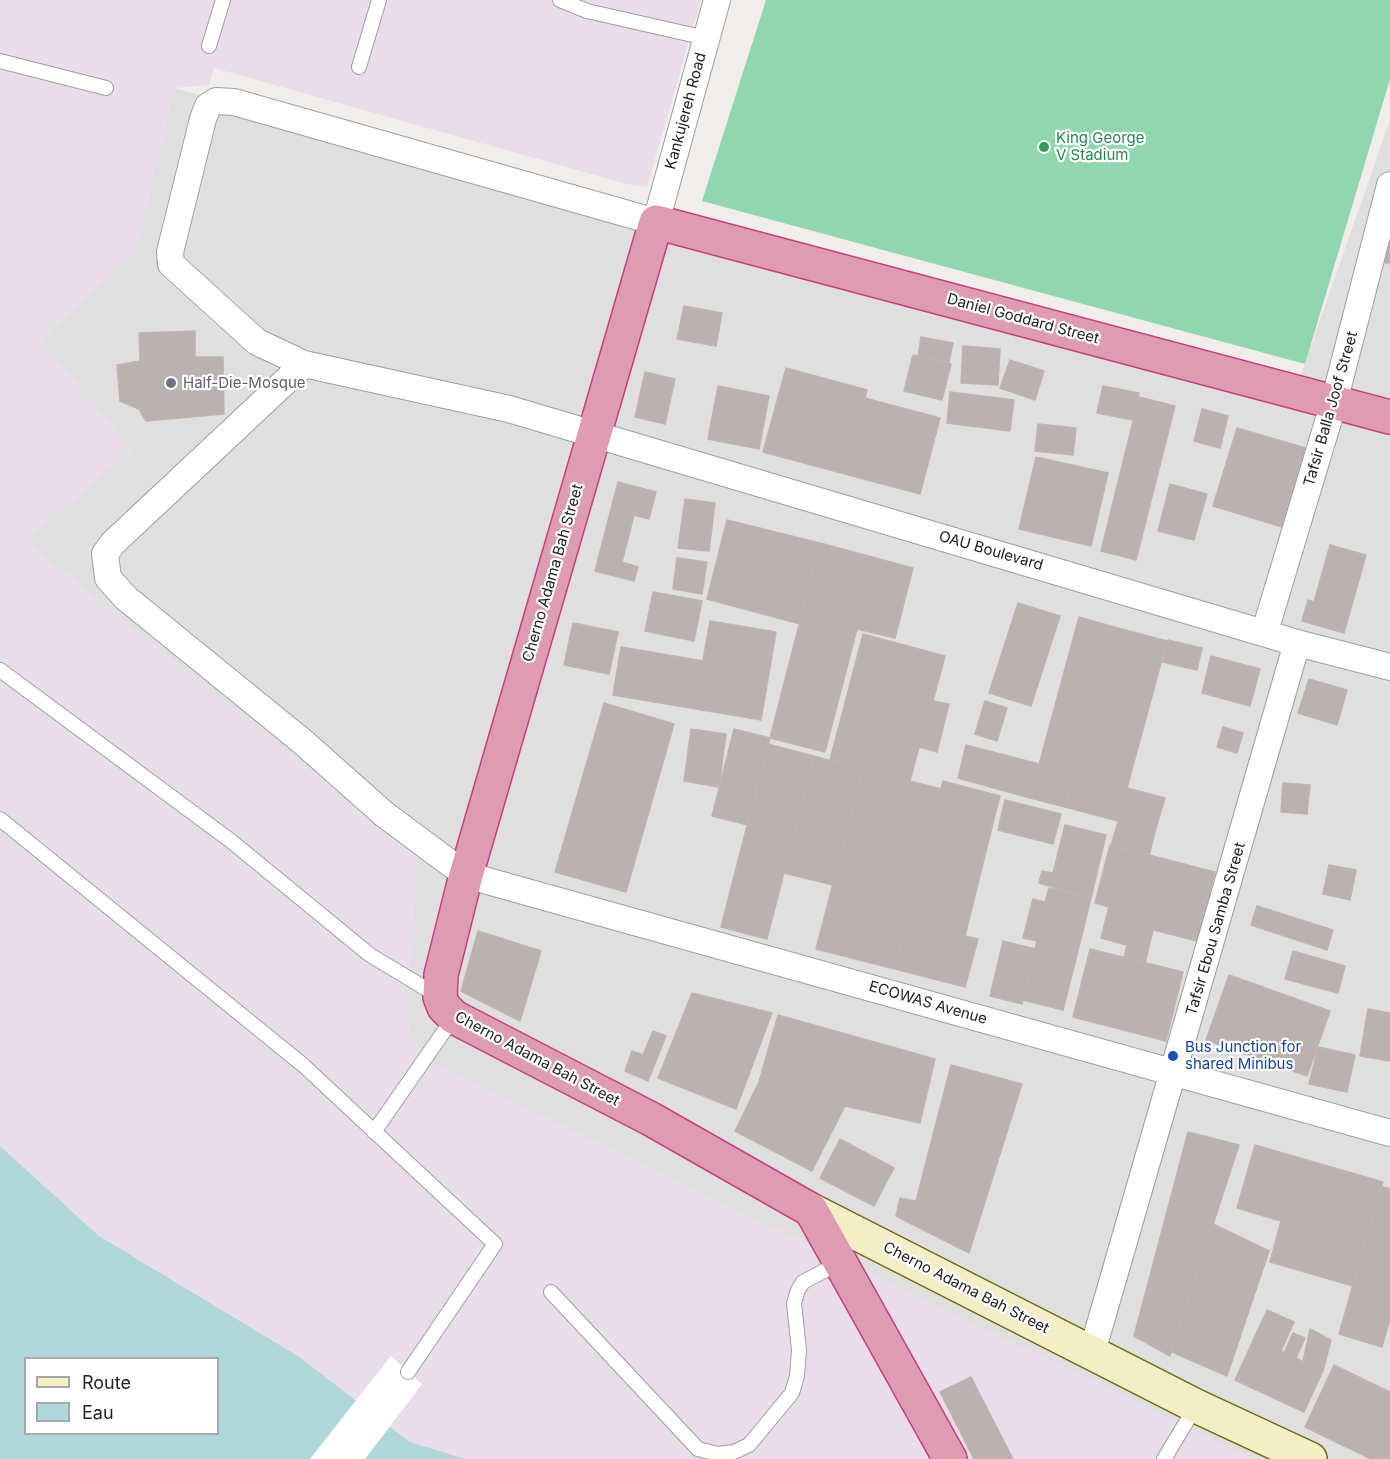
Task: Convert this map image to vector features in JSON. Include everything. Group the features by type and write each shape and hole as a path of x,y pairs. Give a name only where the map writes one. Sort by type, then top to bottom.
{"highway":[{"name":"Daniel Goddard Street","path":"656,222 1390,417"},
{"name":"Cherno Adama Bah Street","path":"656,222 466,875 441,975 447,1007 811,1210"},
{"path":"811,1210 950,1459"}],"street":[{"name":"Kankujereh Road","path":"656,222 717,0"},
{"name":"OAU Boulevard","path":"656,222 234,102 216,101 208,106 203,119 170,252 171,264 257,342 304,364 509,409 1297,643 1390,667"},
{"name":"Tafsir Balla Joof Street","path":"1265,632 1335,402 1390,184"},
{"path":"304,364 113,543 105,555 108,578 126,598 303,742 384,814 466,875"},
{"name":"Tafsir Ebou Samba Street","path":"1092,1352 1297,643"},
{"name":"ECOWAS Avenue","path":"466,875 804,967 1174,1074 1390,1133"},
{"name":"Cherno Adama Bah Street","path":"811,1210 1196,1406 1310,1459"}],"lane":[{"path":"209,46 222,0"},
{"path":"359,67 379,0"},
{"path":"560,0 586,11 706,38"},
{"path":"0,61 106,88"},
{"path":"0,670 231,841 370,955 447,1007 374,1132"},
{"path":"0,819 303,1065 495,1244 408,1372"},
{"path":"551,1292 698,1449 718,1454 734,1452 749,1445 792,1392 797,1376 799,1350 794,1304 798,1290 803,1282 841,1262"},
{"path":"1164,1459 1196,1406"}],"shaded area":[{"path":"0,0 701,0 647,187 627,184 214,68 209,85 175,88 134,254 40,339 131,450 26,542 418,854 407,1017 413,1040 435,1064 1254,1459 466,1459 410,1442 298,1356 99,1236 0,1146"},
{"path":"175,88 1289,409 1390,120 1390,1459 1254,1459 435,1065 413,1040 407,1017 408,987 363,812 25,541 131,450 40,339 134,254"}],"green space":[{"name":"King George V Stadium","path":"766,0 1390,0 1390,79 1305,364 702,201"}],"water":[{"path":"0,1146 99,1236 298,1356 410,1442 466,1459 0,1459"}],"pier":[{"path":"391,1356 422,1384 365,1459 310,1459"}],"building":[{"path":"1385,238 1390,240 1390,264 1377,260"},
{"path":"684,306 722,313 716,346 677,339"},
{"name":"Half-Die-Mosque","path":"195,331 195,357 223,357 224,414 146,421 139,409 120,401 117,365 140,361 139,333"},
{"path":"921,337 953,343 949,362 918,356"},
{"path":"963,346 1000,349 998,385 961,383"},
{"path":"913,355 951,364 942,400 904,391"},
{"path":"1010,360 1044,371 1035,400 1000,388"},
{"path":"786,368 867,390 845,474 763,452"},
{"path":"645,372 675,379 665,424 635,417"},
{"path":"718,386 769,396 759,449 708,439"},
{"path":"1103,386 1139,393 1133,420 1097,413"},
{"path":"950,392 1014,400 1010,431 947,423"},
{"path":"1139,397 1175,406 1136,560 1101,551"},
{"path":"865,398 940,418 920,494 845,474"},
{"path":"1202,409 1228,416 1220,448 1194,441"},
{"path":"1038,424 1076,428 1073,455 1035,451"},
{"path":"1237,428 1316,451 1292,530 1213,506"},
{"path":"1036,457 1108,473 1091,546 1019,529"},
{"path":"618,482 656,492 649,519 634,515 622,562 638,567 634,581 595,571"},
{"path":"1170,484 1207,494 1194,540 1158,531"},
{"path":"685,499 715,503 709,551 678,548"},
{"path":"727,520 820,543 800,624 707,599"},
{"path":"820,543 913,568 895,638 857,629 825,752 770,738"},
{"path":"1330,545 1366,555 1344,633 1302,621 1308,600 1314,602"},
{"path":"677,558 707,562 702,594 673,589"},
{"path":"653,592 702,601 694,641 645,631"},
{"path":"1018,603 1060,616 1031,706 989,693"},
{"path":"1079,617 1114,627 1065,807 1030,798"},
{"path":"710,621 776,632 761,720 613,695 621,647 703,661"},
{"path":"573,623 618,632 609,674 564,665"},
{"path":"1114,627 1167,641 1118,821 1065,807"},
{"path":"863,634 945,656 933,701 949,704 937,752 919,747 910,781 830,760"},
{"path":"1168,640 1202,648 1197,670 1162,662"},
{"path":"1211,656 1260,669 1250,706 1202,693"},
{"path":"1309,679 1347,690 1337,725 1298,713"},
{"path":"985,701 1007,708 997,741 975,734"},
{"path":"604,703 674,724 626,892 555,872"},
{"path":"1223,727 1243,733 1237,753 1217,747"},
{"path":"691,729 726,734 719,787 684,781"},
{"path":"734,729 770,738 748,825 712,816"},
{"path":"768,744 814,756 767,939 721,927"},
{"path":"966,745 1039,764 1030,798 958,778"},
{"path":"813,756 863,769 833,885 784,873"},
{"path":"863,769 941,789 895,969 816,949"},
{"path":"943,781 1000,796 994,819 937,805"},
{"path":"1283,783 1310,785 1307,814 1281,812"},
{"path":"1127,788 1165,798 1156,828 1119,818"},
{"path":"1005,800 1061,814 1053,844 998,830"},
{"path":"937,805 994,819 965,936 978,939 965,987 895,969"},
{"path":"1119,818 1156,828 1149,856 1111,846"},
{"path":"1065,825 1106,835 1091,898 1039,883 1042,871 1053,873"},
{"path":"1110,845 1215,872 1197,941 1106,918 1109,907 1095,903"},
{"path":"1329,865 1356,870 1350,900 1323,894"},
{"path":"1049,888 1091,898 1081,939 1026,926 1033,899 1045,902"},
{"path":"1257,906 1333,930 1327,950 1251,925"},
{"path":"1106,918 1153,930 1145,963 1124,958 1127,945 1101,938"},
{"path":"1026,926 1081,939 1063,1010 1023,1000 1037,941 1023,938"},
{"path":"478,931 541,951 520,1021 461,991"},
{"path":"1003,941 1035,949 1022,1004 990,996"},
{"path":"1090,949 1183,972 1166,1041 1073,1017"},
{"path":"1293,951 1345,966 1338,993 1285,979"},
{"path":"1229,975 1330,1011 1307,1076 1206,1040"},
{"path":"692,993 772,1013 736,1109 658,1078"},
{"path":"1368,1009 1390,1013 1390,1061 1360,1056"},
{"path":"778,1015 935,1059 920,1123 845,1106 812,1171 735,1131 759,1082"},
{"path":"653,1031 666,1036 648,1081 625,1071 632,1051 643,1055"},
{"path":"1318,1047 1355,1055 1347,1092 1309,1084"},
{"path":"951,1065 1022,1084 969,1253 896,1216 900,1198 916,1201"},
{"path":"1188,1132 1239,1145 1170,1356 1134,1336"},
{"path":"840,1139 894,1168 874,1206 820,1178"},
{"path":"1255,1145 1383,1182 1353,1286 1270,1262 1281,1221 1237,1208"},
{"path":"1381,1186 1390,1189 1390,1319 1382,1347 1339,1334"},
{"path":"1213,1224 1269,1251 1227,1376 1172,1352"},
{"path":"1267,1310 1294,1322 1281,1351 1284,1353 1293,1333 1305,1338 1296,1358 1303,1362 1310,1329 1331,1340 1323,1371 1304,1412 1235,1380"},
{"path":"1334,1365 1390,1392 1390,1459 1371,1459 1305,1427"},
{"path":"971,1377 1013,1459 974,1459 940,1392"}],"place":[{"name":"King George V Stadium","path":"1044,147"},
{"name":"Half-Die-Mosque","path":"171,383"},
{"name":"Bus Junction for shared Minibus","path":"1173,1056"}]}
